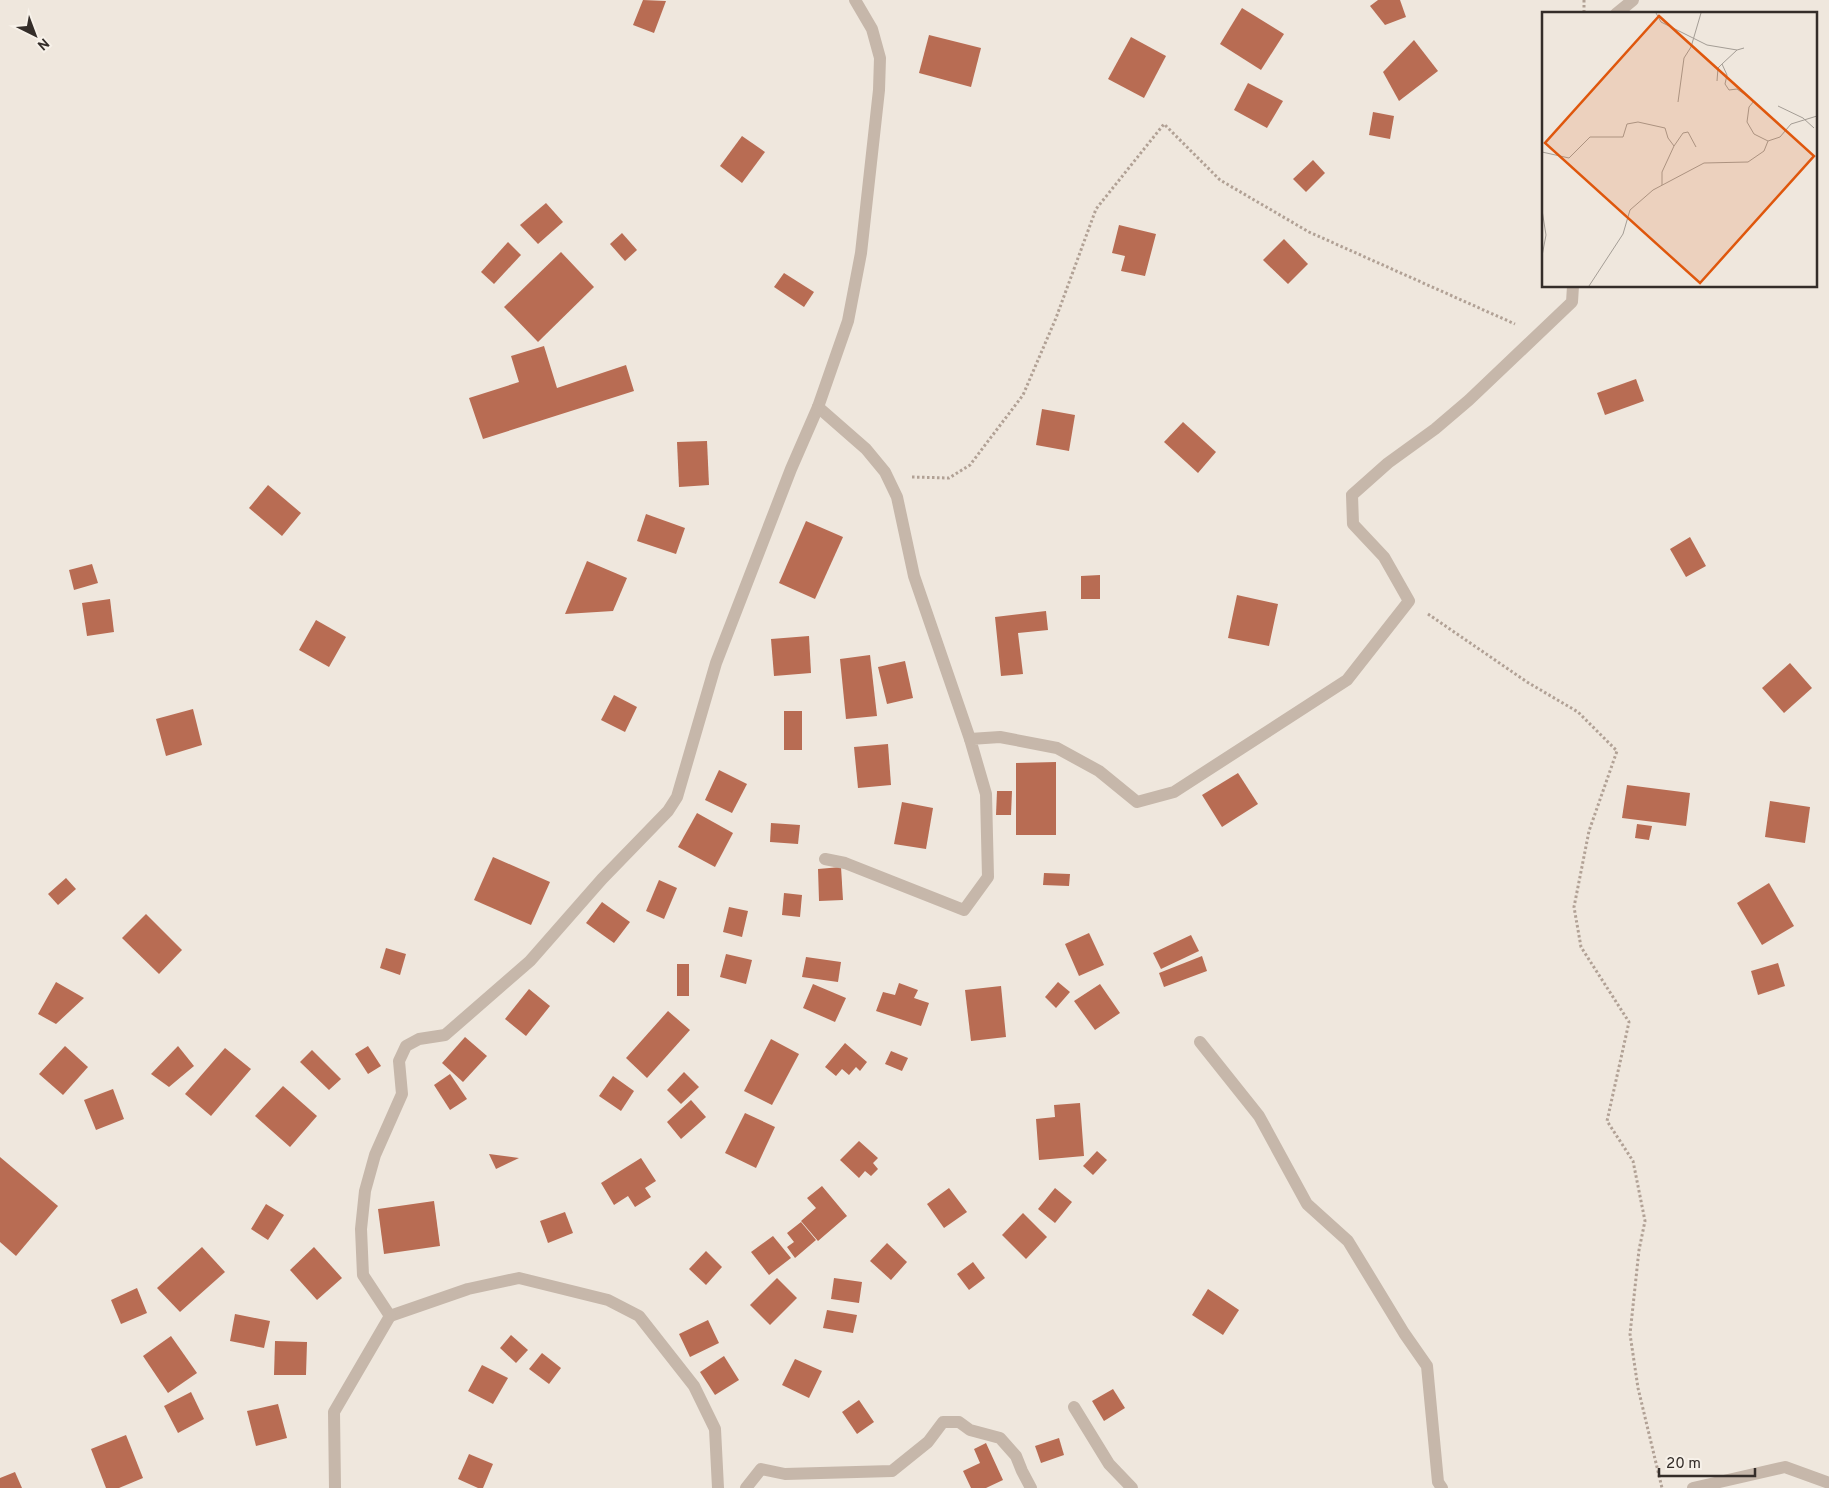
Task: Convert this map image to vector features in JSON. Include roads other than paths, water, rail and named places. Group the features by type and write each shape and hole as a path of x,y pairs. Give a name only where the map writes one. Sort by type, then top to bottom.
{"street":[{"path":"390,1316 363,1275 361,1229 365,1191 372,1164 402,1094 399,1061 406,1046 419,1039 445,1035 530,960 602,879 663,817 677,797 716,663 791,469 818,407 848,321 861,253 879,90 880,58 872,29 854,0"},
{"path":"1618,12 1633,0"},
{"path":"970,739 1000,738 1057,748 1099,771 1137,802 1174,792 1347,680 1409,601 1384,558 1352,524 1352,495 1469,400 1572,302 1572,288"},
{"path":"818,407 866,449 886,476 897,497 914,576 970,739 986,794 988,877 964,910 862,869 825,859"},
{"path":"1200,1042 1259,1116 1306,1204 1348,1241 1404,1333 1427,1366 1438,1482 1442,1488"},
{"path":"335,1488 334,1412 390,1316 468,1289 519,1278 608,1300 639,1316 694,1386 715,1430 718,1488"},
{"path":"1074,1407 1109,1464 1132,1488"},
{"path":"746,1488 761,1469 785,1474 892,1471 928,1442 943,1422 959,1422 970,1430 1000,1438 1016,1456 1031,1488"},
{"path":"1693,1488 1785,1467 1829,1483"}]}
